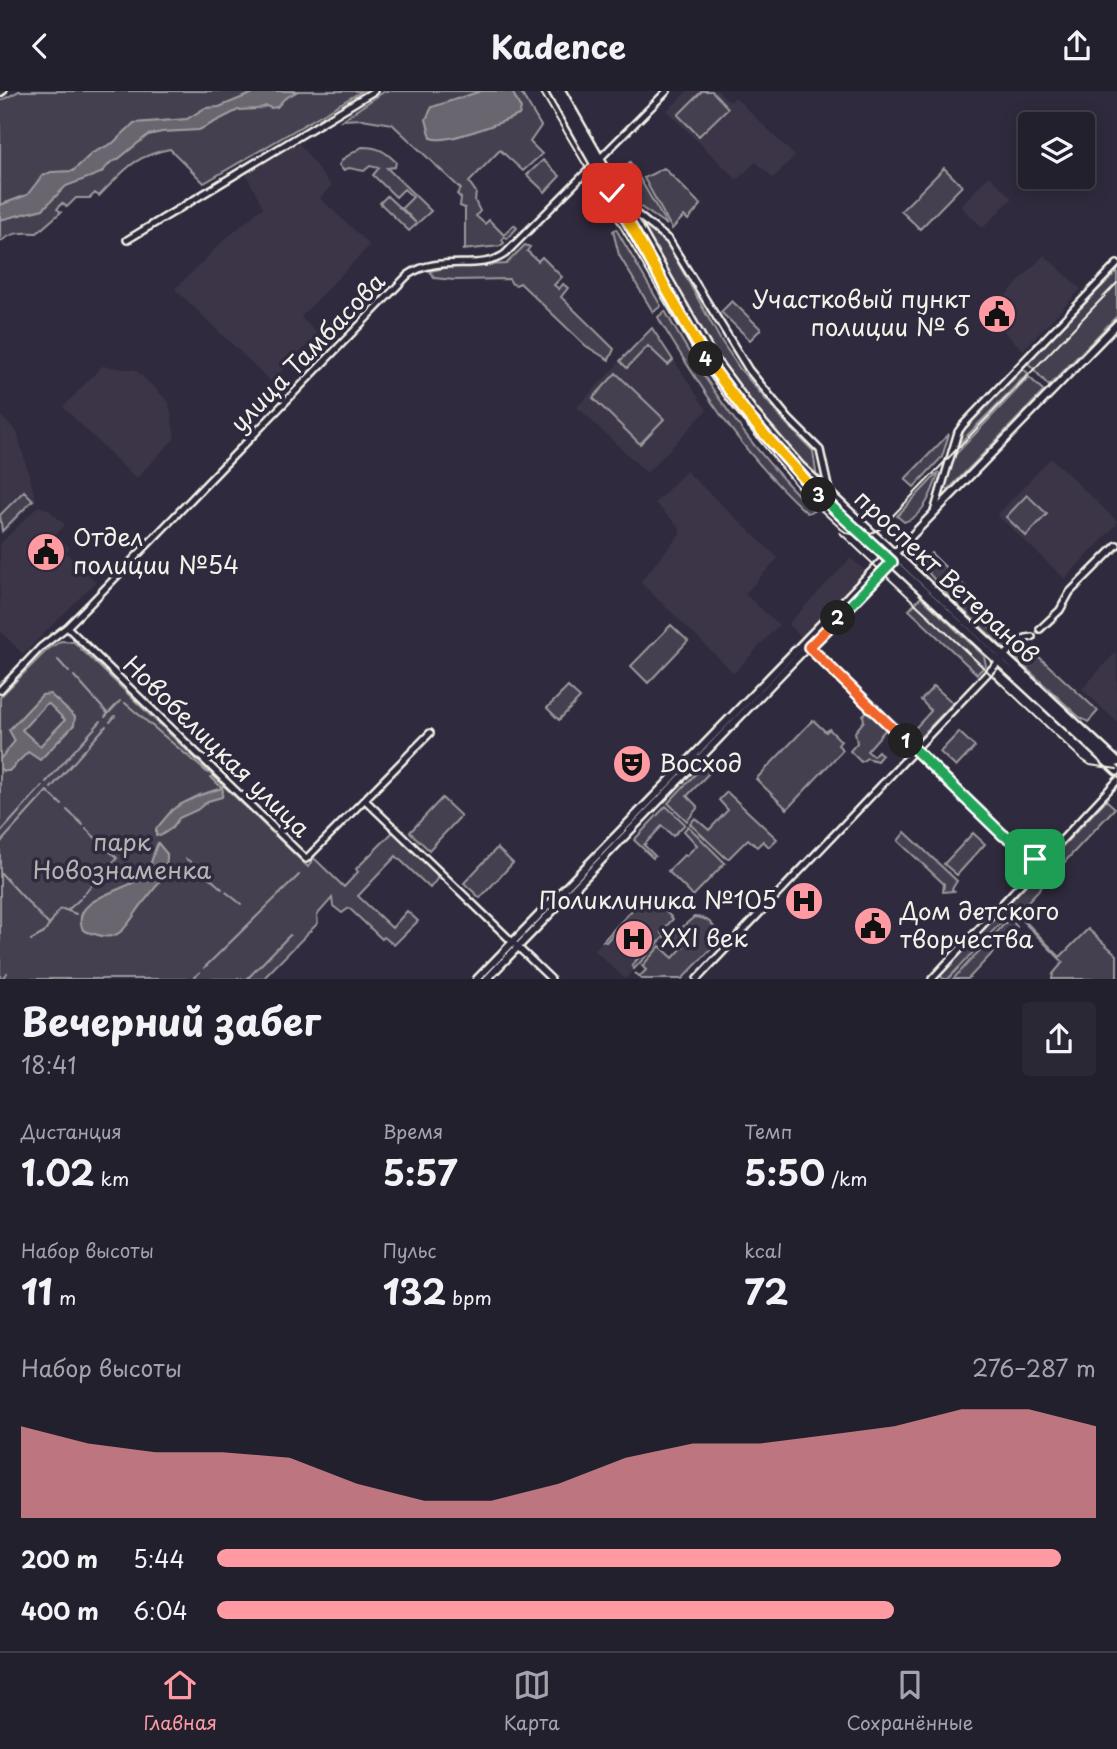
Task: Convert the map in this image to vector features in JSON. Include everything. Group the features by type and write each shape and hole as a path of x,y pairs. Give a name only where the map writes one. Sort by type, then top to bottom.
{"main road":[{"name":"проспект Ветеранов","path":"553,91 627,207 719,366 774,437 890,558"},
{"name":"проспект Ветеранов","path":"561,91 704,356 731,395 806,482 1117,762"},
{"name":"проспект Ветеранов","path":"1001,659 1117,771"}],"street":[{"path":"127,240 374,91"},
{"name":"улица Тамбасова","path":"0,690 41,647 67,627 408,275 427,264 486,261 500,257 667,91"},
{"path":"627,207 669,240 749,370 789,419 820,450 830,494"},
{"path":"934,512 958,432 963,425 1117,264"},
{"path":"477,979 516,944 1117,324"},
{"path":"1040,629 1060,610 1070,592 1117,545"},
{"name":"Новобелицкая улица","path":"67,627 306,859 365,800"},
{"path":"697,979 1001,659 1016,644 1032,637"},
{"path":"806,645 1003,835 1020,844 1040,863"},
{"path":"430,733 365,800 551,979"},
{"path":"932,979 1117,781"},
{"path":"487,979 516,944"}],"shaded area":[{"path":"258,91 298,91 284,99 277,107 238,110 199,130 148,135 111,162 101,173 66,186 43,209 0,220 0,205 27,195 42,176 51,172 73,171 92,153 113,143 134,123 187,119 205,108 219,107"},
{"path":"481,91 512,91 521,109 519,115 460,136 431,138 426,119 432,107"},
{"path":"687,91 718,91 730,102 735,97 795,156 773,178 756,162 737,180 667,111"},
{"path":"299,143 331,186 320,198 370,245 301,317 318,335 271,382 175,289 221,243 263,207 246,174"},
{"path":"989,176 1012,198 983,228 960,206"},
{"path":"1044,255 1081,289 1023,350 987,315"},
{"path":"652,328 707,410 647,473 577,407"},
{"path":"102,366 136,370 169,402 175,438 136,479 63,407"},
{"path":"0,415 17,432 36,500 2,535 0,532"},
{"path":"1051,458 1117,521 1065,579 997,515"},
{"path":"686,471 778,558 745,594 779,625 734,673 640,582 680,534 680,528 655,503"},
{"path":"38,506 48,509 65,525 56,534 70,548 66,553 96,582 23,654 0,631 0,544"},
{"path":"851,558 865,571 801,637 788,624"},
{"path":"1115,653 1117,654 1117,722 1082,689"},
{"path":"50,694 75,717 74,725 40,760 28,752 9,771 3,771 0,768 0,759 15,741 9,730 42,695","holes":["49,704 65,720 40,746 22,730"]},
{"path":"222,788 222,797 208,801 197,810 179,818 172,828 160,836 156,835 156,829 172,810 200,795"},
{"path":"158,843 167,854 163,875 125,928 107,937 83,930 81,919 84,910 101,897 142,877"},
{"name":"XXI век","path":"641,901 654,926 665,936 625,979 594,950"}],"green space":[{"path":"19,91 362,91 204,183 170,149 157,152 130,166 99,196 95,193 90,198 76,198 67,207 62,203 57,209 61,212 37,233 17,233 0,242 0,101"},
{"path":"385,91 520,91 541,126 530,142 542,154 523,171 500,150 469,182 476,192 475,201 480,211 476,216 485,224 489,220 504,235 514,225 517,228 507,239 505,237 502,240 504,243 500,246 462,250 465,248 465,208 460,206 461,198 457,194 461,189 392,124 362,119 342,120"},
{"path":"702,91 712,91 728,108 699,136 678,115"},
{"path":"362,147 377,149 392,158 396,162 395,167 387,168 431,211 409,231 380,203 387,196 416,223 402,208 413,197 404,189 396,197 373,175 379,168 370,166 364,171 349,168 343,170 339,165 343,159"},
{"path":"543,160 560,176 545,192 527,175"},
{"path":"630,162 667,225 638,205 619,172"},
{"path":"664,168 701,205 688,220 684,216 672,229 644,178"},
{"path":"944,168 962,186 920,229 901,211"},
{"path":"649,226 667,243 720,339 740,369 813,451 817,479 755,410 715,355 644,228"},
{"path":"616,229 661,306 653,312 619,255 613,231"},
{"path":"525,245 530,247 527,251 538,261 542,257 562,277 554,285 559,289 563,284 568,288 561,297 614,349 609,360 586,346 520,283 512,284 509,279 434,278 430,271 450,267 506,264"},
{"path":"1117,271 1117,316 1049,386 1027,362"},
{"path":"732,301 761,329 750,340 721,312"},
{"path":"665,311 732,416 771,465 814,511 807,513 784,491 726,423 660,321 658,317"},
{"path":"652,328 673,360 668,365 648,346 627,368 620,361"},
{"path":"1023,369 1028,373 958,445 964,430"},
{"path":"616,373 664,419 640,444 593,398"},
{"path":"1029,377 1044,391 948,490 945,486 955,455"},
{"path":"949,434 942,457 914,487 905,479"},
{"path":"939,472 922,509 904,522 897,516"},
{"path":"24,491 33,500 2,531 0,515"},
{"path":"1027,495 1047,514 1026,536 1006,517"},
{"path":"931,553 993,614 985,623 1011,647 1007,651 949,597 921,564"},
{"path":"921,597 984,656 986,665 977,674 909,610"},
{"path":"671,625 688,641 648,683 631,666"},
{"name":"парк Новознаменка","path":"61,641 74,642 308,867 314,858 344,887 358,872 356,869 394,831 437,873 437,879 430,888 396,856 358,896 392,928 407,911 418,921 394,945 384,937 382,939 349,908 342,913 333,906 332,898 317,915 318,923 263,979 0,979 0,697 47,650"},
{"path":"1026,645 1098,711 1088,722 1014,657 1019,648"},
{"path":"934,686 953,703 914,744 907,737 931,711 921,700"},
{"path":"568,687 580,698 559,720 547,708"},
{"path":"868,710 887,728 867,751 873,756 878,751 882,755 877,761 867,758 861,762 850,751 857,743 855,732 864,721 863,715"},
{"path":"813,720 826,732 829,729 841,741 838,745 843,750 787,809 756,779"},
{"path":"959,732 975,747 956,767 940,752"},
{"path":"702,767 709,773 687,796 698,807 687,821 668,803"},
{"path":"727,792 777,839 769,847 763,841 757,847 748,839 726,858 690,824 695,818 709,830 728,810 719,800"},
{"path":"442,798 461,816 429,850 410,832"},
{"path":"1106,800 1115,808 1017,913 1060,957 1088,929 1117,955 1117,979 1052,979 1063,962 1007,905"},
{"path":"666,806 685,824 673,836 662,826 644,845 655,856 653,858 634,840"},
{"path":"688,826 725,863 693,896 668,871 697,845 684,831"},
{"path":"905,832 957,881 952,889 954,891 943,892 944,884 898,841"},
{"path":"973,833 985,844 957,875 944,864"},
{"path":"497,848 513,863 480,898 464,883"},
{"path":"648,893 673,919 661,932 665,936 634,969 632,965 642,954 625,937 616,931 606,942 603,941"},
{"path":"1002,909 1008,915 948,979 940,976"},
{"path":"694,917 712,924 718,942 682,979 641,979 635,973 640,976 646,970 642,966 660,946 673,958 683,947 672,936"},
{"path":"1010,918 1017,927 968,979 953,979"}],"waterway":[{"path":"58,660 69,672"},
{"path":"74,676 108,714"},
{"path":"105,717 120,701"},
{"path":"125,703 208,773"},
{"path":"110,722 115,716"},
{"path":"46,782 101,721"},
{"path":"51,788 106,726"},
{"path":"211,777 222,788 223,786"},
{"path":"0,833 42,786"},
{"path":"0,843 47,791 62,805"},
{"path":"67,810 83,825"},
{"path":"82,896 117,858 86,829"},
{"path":"186,859 191,862"},
{"path":"194,864 222,889"},
{"path":"0,872 49,925"},
{"path":"204,968 299,875"},
{"path":"226,892 241,904"},
{"path":"68,910 80,899"},
{"path":"31,940 44,933 59,910 76,914"},
{"path":"247,979 290,935"},
{"path":"192,979 200,972"},
{"path":"1,979 7,973"}],"tram line":[{"path":"540,91 703,367 727,401 804,495 847,533 864,536 880,529 1117,283"},
{"path":"840,533 1081,759 1090,765 1117,769"}],"place":[{"name":"Участковый пункт полиции № 6","path":"997,314"},
{"name":"Отдел полиции №54","path":"46,552"},
{"name":"Восход","path":"632,764"},
{"name":"Поликлиника №105","path":"804,901"},
{"name":"Дом детского творчества","path":"873,926"},
{"name":"XXI век","path":"634,939"}],"route":[{"path":"612,193 704,356 731,395 806,482 892,562 809,647 1003,835 1020,844 1035,859"}]}
